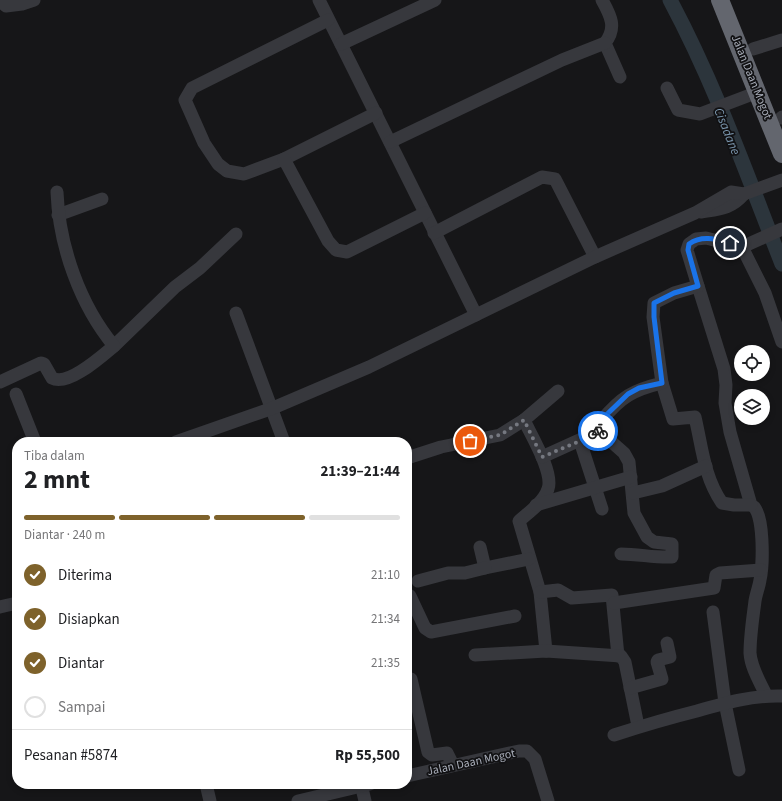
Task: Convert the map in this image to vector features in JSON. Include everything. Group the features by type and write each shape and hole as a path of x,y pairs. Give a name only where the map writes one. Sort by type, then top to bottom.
{"highway":[{"name":"Jalan Daan Mogot","path":"720,0 782,154"},
{"name":"Jalan Daan Mogot","path":"732,0 782,119"}],"street":[{"path":"4,6 34,0"},
{"path":"319,0 476,315"},
{"path":"341,44 435,0"},
{"path":"390,142 562,60 605,43 612,34 612,25 602,0"},
{"path":"328,20 192,88 185,100 204,142 218,164 227,171 244,174 284,158 376,113"},
{"path":"753,50 782,40"},
{"path":"605,43 620,77"},
{"path":"668,88 678,110 700,114 758,92"},
{"path":"284,158 328,241 336,250 347,252 425,213"},
{"path":"434,233 542,177 548,176 555,179 595,256"},
{"path":"190,437 273,408 369,367 595,256 696,213 726,208 736,203 744,194 782,180"},
{"path":"57,192 58,215 82,297 92,316 114,346"},
{"path":"58,215 102,199"},
{"path":"766,696 754,669 750,653 755,599 761,570 762,530 759,512 754,505 751,504 730,432 725,403 726,385 724,369 688,250 689,244 696,239 706,238 745,245 782,229"},
{"path":"0,382 41,363 44,364 52,378 61,379 82,371 114,346 175,287 200,268 236,234"},
{"path":"745,245 765,293 782,342"},
{"path":"698,286 674,293 654,303 654,317 662,383 673,419 695,418 701,454 716,494 722,503 734,505 751,504"},
{"path":"236,313 273,408 282,437"},
{"path":"542,457 580,441 598,430 600,421 628,394 639,388 662,383"},
{"path":"412,457 500,435 524,420 558,391"},
{"path":"16,394 33,437"},
{"path":"524,420 542,457 549,480 548,488 543,498 519,521 540,592 546,651"},
{"path":"598,430 624,453 629,462 634,513 647,538 654,542 672,544 673,556 652,558 640,554 621,554"},
{"path":"580,441 597,488 602,508"},
{"path":"633,493 662,486 706,466"},
{"path":"536,505 631,477"},
{"path":"480,547 485,568"},
{"path":"418,581 448,572 465,573 530,559"},
{"path":"614,603 714,588 716,575 720,573 761,570"},
{"path":"540,592 558,590 572,598 612,595 614,603 618,656"},
{"path":"412,600 425,628 430,632 515,616"},
{"path":"0,607 12,604"},
{"path":"713,612 725,703 739,770"},
{"path":"630,688 662,679 657,662 658,660 670,657 667,643"},
{"path":"475,655 546,651 618,656 624,659 638,726"},
{"path":"412,683 428,752 432,755 447,753 453,765"},
{"path":"614,735 638,726 725,703 766,696 782,696"},
{"name":"Jalan Daan Mogot","path":"412,775 519,751 527,751 535,759 548,801"},
{"path":"207,789 210,801"},
{"path":"298,801 348,789"},
{"path":"364,789 366,801"}],"waterway":[{"name":"Cisadane","path":"670,0 702,64 782,264"}],"way so far":[{"path":"470,441 500,435 524,420 542,457 580,441 598,431"}],"route":[{"path":"598,431 600,421 628,394 639,388 662,383 654,317 654,303 674,293 698,286 688,250 689,244 696,239 706,238 730,243"}]}
